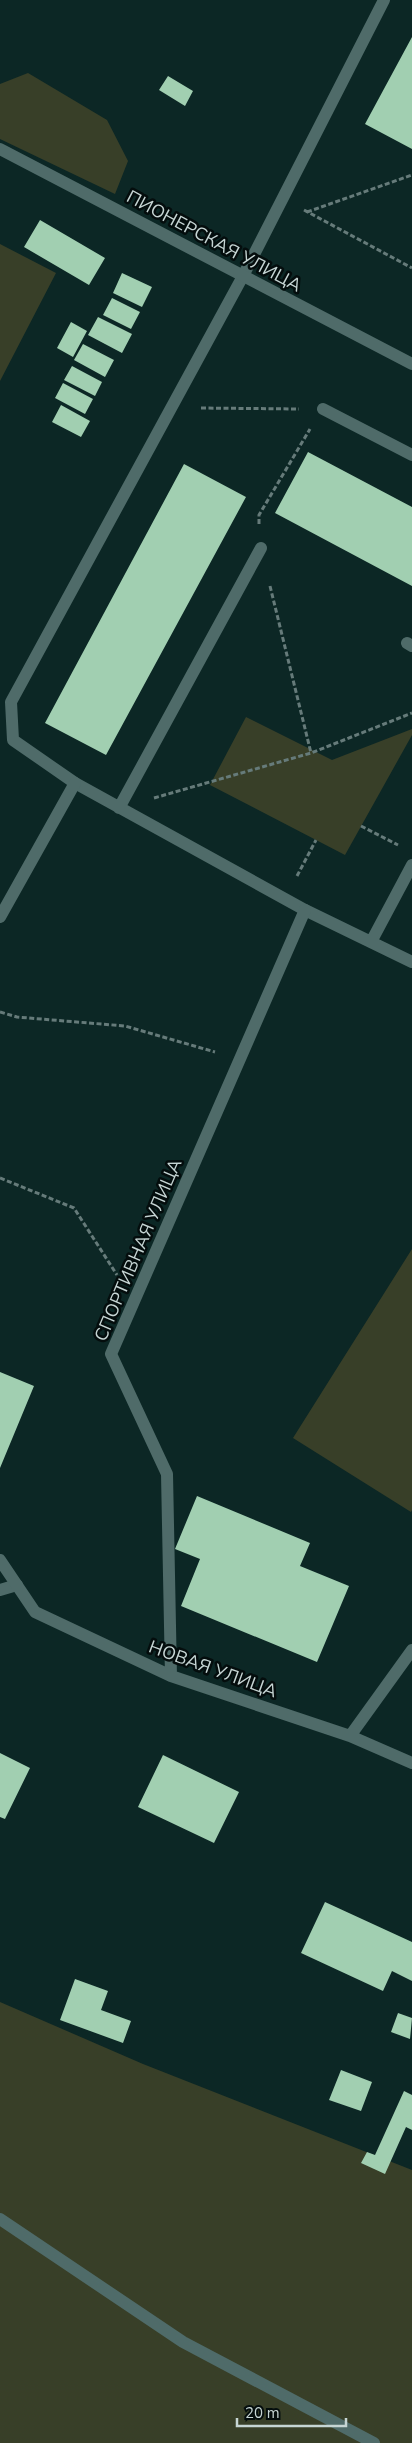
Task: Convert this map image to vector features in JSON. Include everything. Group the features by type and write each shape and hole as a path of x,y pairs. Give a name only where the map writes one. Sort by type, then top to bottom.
{"street":[{"path":"384,0 244,276 11,702 13,740 75,783 306,910 412,962"},
{"name":"ПИОНЕРСКАЯ УЛИЦА","path":"0,149 412,364"},
{"path":"322,409 412,456"},
{"path":"120,808 261,548"},
{"path":"0,917 75,783"},
{"path":"371,942 412,865"},
{"name":"СПОРТИВНАЯ УЛИЦА","path":"171,1676 167,1474 111,1354 306,910"},
{"name":"НОВАЯ УЛИЦА","path":"0,1560 36,1612 171,1676 350,1736 412,1763"},
{"path":"0,1590 17,1585"},
{"path":"350,1736 412,1650"},
{"path":"0,2219 183,2342 374,2443"}],"path":[{"path":"307,212 412,175"},
{"path":"284,199 412,268"},
{"path":"172,407 322,409 259,515 261,548 311,753"},
{"path":"120,808 311,753 412,713"},
{"path":"361,826 404,848"},
{"path":"286,899 316,840"},
{"path":"0,1012 17,1017 125,1026 240,1059"},
{"path":"0,1178 74,1208 134,1301"}],"green space":[{"path":"28,73 107,120 128,161 115,194 0,139 0,84"},
{"path":"0,244 56,273 0,381"},
{"path":"246,717 332,760 412,729 412,735 345,855 210,785"},
{"path":"412,1249 412,1510 411,1512 293,1438"},
{"path":"0,2002 143,2064 412,2170 412,2443 0,2443"}],"building":[{"path":"412,37 412,149 365,124"},
{"path":"168,76 193,91 185,106 159,90"},
{"path":"40,220 105,258 89,285 24,247"},
{"path":"122,273 152,287 142,307 113,293"},
{"path":"112,298 140,312 131,329 103,315"},
{"path":"98,317 132,334 122,353 88,335"},
{"path":"71,322 87,331 73,357 57,348"},
{"path":"83,344 114,360 105,377 74,360"},
{"path":"72,366 102,382 95,396 64,380"},
{"path":"63,383 93,399 85,414 55,398"},
{"path":"61,405 90,421 81,437 52,422"},
{"path":"308,452 412,507 412,586 275,513"},
{"path":"184,464 246,497 106,755 45,723"},
{"path":"0,1372 34,1386 0,1468"},
{"path":"197,1496 310,1543 300,1566 349,1586 317,1662 181,1606 200,1559 175,1549"},
{"path":"0,1753 30,1768 5,1819 0,1817"},
{"path":"163,1755 239,1792 214,1843 138,1807"},
{"path":"325,1902 412,1942 412,1981 392,1971 383,1991 301,1953"},
{"path":"75,1979 108,1991 101,2010 131,2021 123,2043 60,2020"},
{"path":"398,2013 412,2018 410,2039 391,2032"},
{"path":"341,2070 372,2082 361,2111 329,2100"},
{"path":"404,2091 412,2095 412,2130 406,2127 385,2174 361,2163 367,2152 375,2155"}]}
